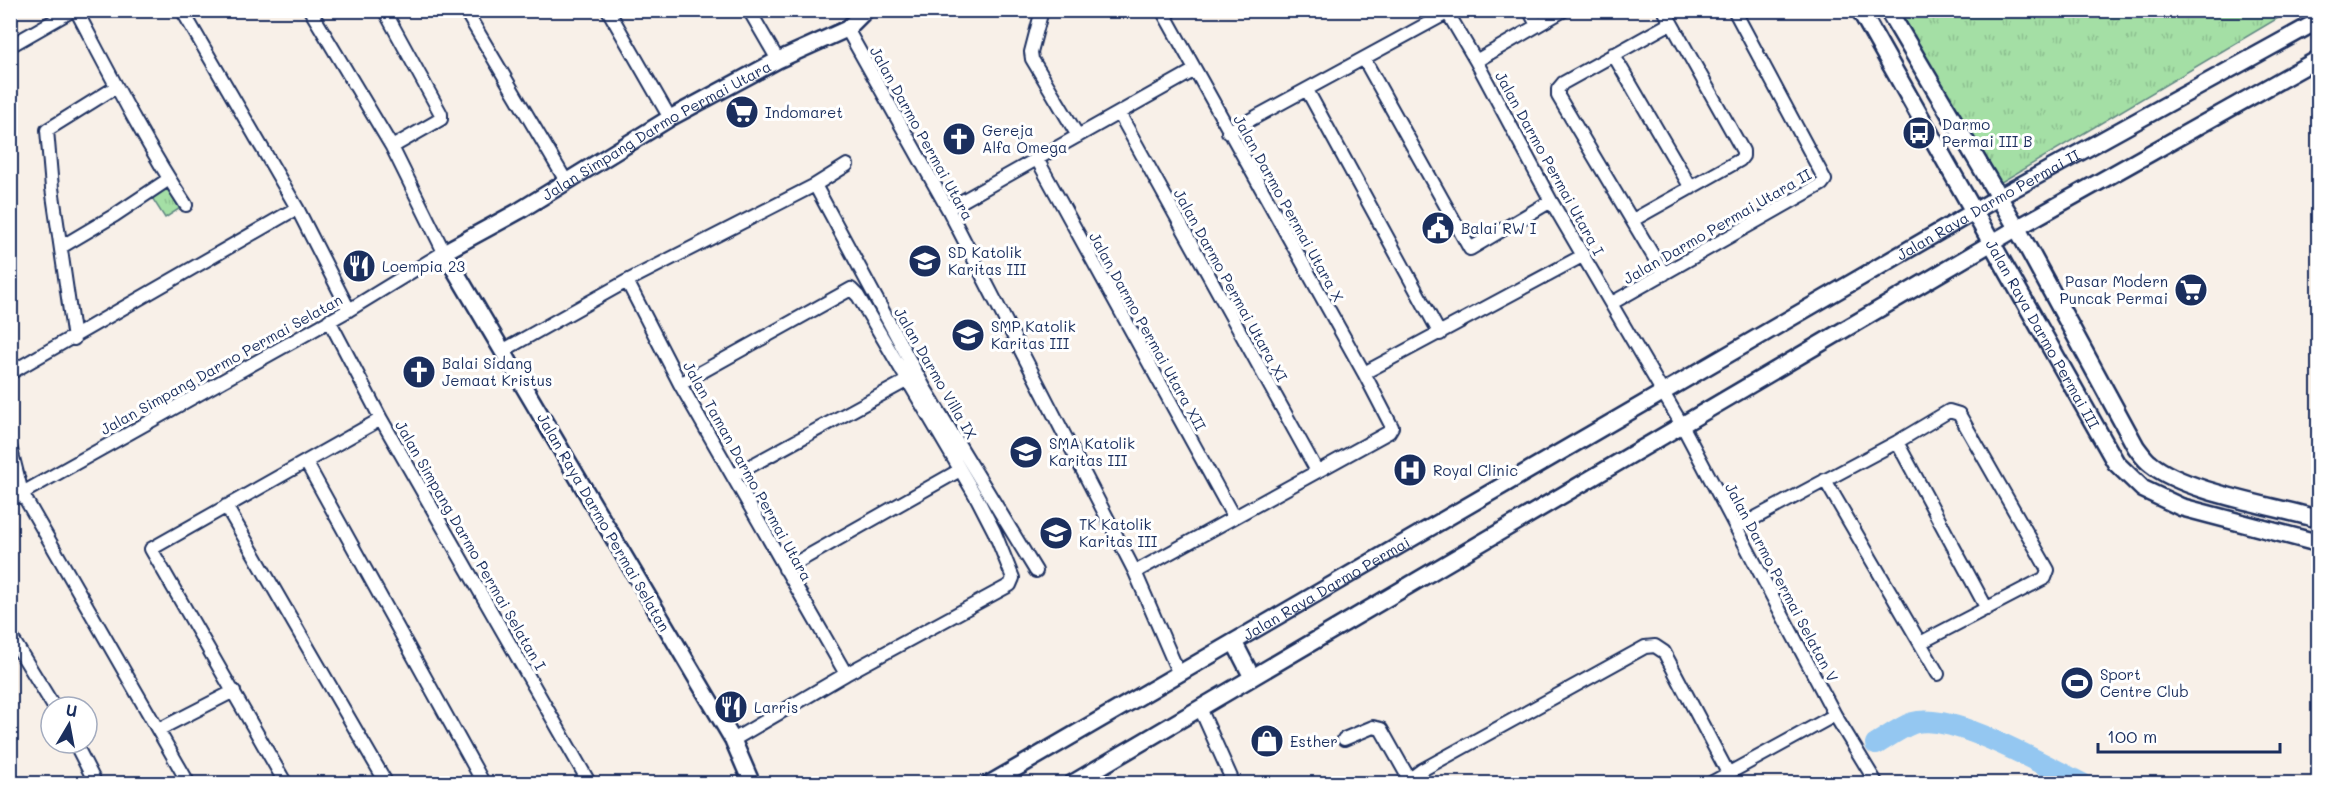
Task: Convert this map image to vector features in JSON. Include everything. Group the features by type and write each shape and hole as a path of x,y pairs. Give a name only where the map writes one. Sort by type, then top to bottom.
{"main road":[{"name":"Jalan Raya Darmo Permai III","path":"1860,10 2116,463 2143,489 2181,507 2319,543"},
{"name":"Jalan Raya Darmo Permai III","path":"1888,10 2017,228 2136,447 2150,464 2170,476 2199,488 2319,519"}],"street":[{"path":"10,46 75,10 116,87 186,205"},
{"path":"182,10 297,208 349,310"},
{"name":"Jalan Raya Darmo Permai Selatan","path":"310,10 392,147 444,252 733,740 752,783"},
{"path":"384,10 441,114 441,119 392,147"},
{"path":"465,10 566,180"},
{"path":"608,10 670,118"},
{"path":"749,10 777,60"},
{"name":"Jalan Simpang Darmo Permai Utara","path":"444,252 519,211 670,118 777,60 847,29 866,10"},
{"path":"1042,10 1031,52 1032,59 1078,136"},
{"name":"Jalan Darmo Permai Utara X","path":"1162,10 1390,420 1392,427 1389,432 1317,471"},
{"path":"1529,10 1537,25"},
{"path":"1476,60 1563,10"},
{"path":"1633,220 1740,160 1743,156 1743,151 1664,10"},
{"name":"Jalan Darmo Permai Utara II","path":"1612,303 1826,180 1734,10"},
{"path":"1228,132 1447,12"},
{"name":"Jalan Darmo Permai Utara I","path":"1447,12 1476,60 1551,201 1662,393"},
{"name":"Jalan Raya Darmo Permai II","path":"1662,393 1975,211 2319,21"},
{"path":"1664,273 1558,96 1558,89 1563,83 1671,23"},
{"name":"Jalan Darmo Permai Utara","path":"847,29 948,209 1135,572 1179,674"},
{"path":"1613,54 1691,188"},
{"path":"1364,59 1470,249 1551,201"},
{"path":"1071,783 1992,242 2318,61"},
{"path":"948,209 1195,70"},
{"path":"74,339 49,170 47,130 116,87"},
{"path":"1306,90 1440,334"},
{"name":"Jalan Darmo Permai Utara XI","path":"1119,113 1317,471"},
{"name":"Jalan Darmo Permai Utara XII","path":"1037,159 1233,516"},
{"path":"504,350 627,281 815,185 847,165"},
{"path":"61,247 169,179"},
{"name":"Jalan Darmo Villa IX","path":"815,185 924,387 1036,571"},
{"path":"10,374 297,208"},
{"name":"Jalan Simpang Darmo Permai Selatan","path":"10,500 21,487 349,310 444,252"},
{"path":"1364,373 1584,255"},
{"name":"Jalan Taman Darmo Permai Utara","path":"627,281 680,384 846,674"},
{"path":"680,384 848,290 855,291 994,531 1013,582 846,674 733,740"},
{"name":"Jalan Simpang Darmo Permai Selatan I","path":"329,320 381,419 590,783"},
{"path":"734,475 908,380"},
{"name":"Jalan Darmo Permai Selatan V","path":"1662,393 1682,425 1737,527 1835,715 1877,783"},
{"name":"Jalan Raya Darmo Permai","path":"990,783 1662,393"},
{"path":"1737,527 1897,442 1949,411 1959,414 2048,570 2045,578 1920,643"},
{"path":"286,783 151,549 381,419"},
{"path":"1897,442 1987,609"},
{"path":"10,446 21,487 189,783"},
{"path":"306,462 484,783"},
{"path":"785,569 960,470"},
{"path":"1135,572 1317,471"},
{"path":"1825,480 1938,674"},
{"path":"226,506 387,783"},
{"path":"10,635 47,695"},
{"path":"1234,642 1252,677"},
{"path":"1344,739 1373,727 1381,729 1411,781 1422,770 1645,647 1655,646 1665,652 1728,773"},
{"path":"160,729 234,691"},
{"path":"1200,708 1234,783"},
{"path":"1709,783 1835,715"},
{"path":"81,755 96,783"}],"green space":[{"path":"1900,11 2290,11 1998,184"},
{"path":"159,187 162,191 170,187 185,205 165,218 149,193"}],"waterway":[{"path":"1876,744 1913,723 1930,721 1951,725 1998,742 2082,784"}],"place":[{"name":"Indomaret","path":"742,112"},
{"name":"Darmo Permai III B","path":"1919,133"},
{"name":"Gereja Alfa Omega","path":"959,139"},
{"name":"Balai RW I","path":"1438,228"},
{"name":"SD Katolik Karitas III","path":"925,261"},
{"name":"Loempia 23","path":"359,266"},
{"name":"Pasar Modern Puncak Permai","path":"2191,290"},
{"name":"SMP Katolik Karitas III","path":"968,335"},
{"name":"Balai Sidang Jemaat Kristus","path":"419,372"},
{"name":"SMA Katolik Karitas III","path":"1026,452"},
{"name":"Royal Clinic","path":"1410,470"},
{"name":"TK Katolik Karitas III","path":"1056,533"},
{"name":"Sport Centre Club","path":"2077,683"},
{"name":"Larris","path":"731,707"},
{"name":"Esther","path":"1267,741"}]}
